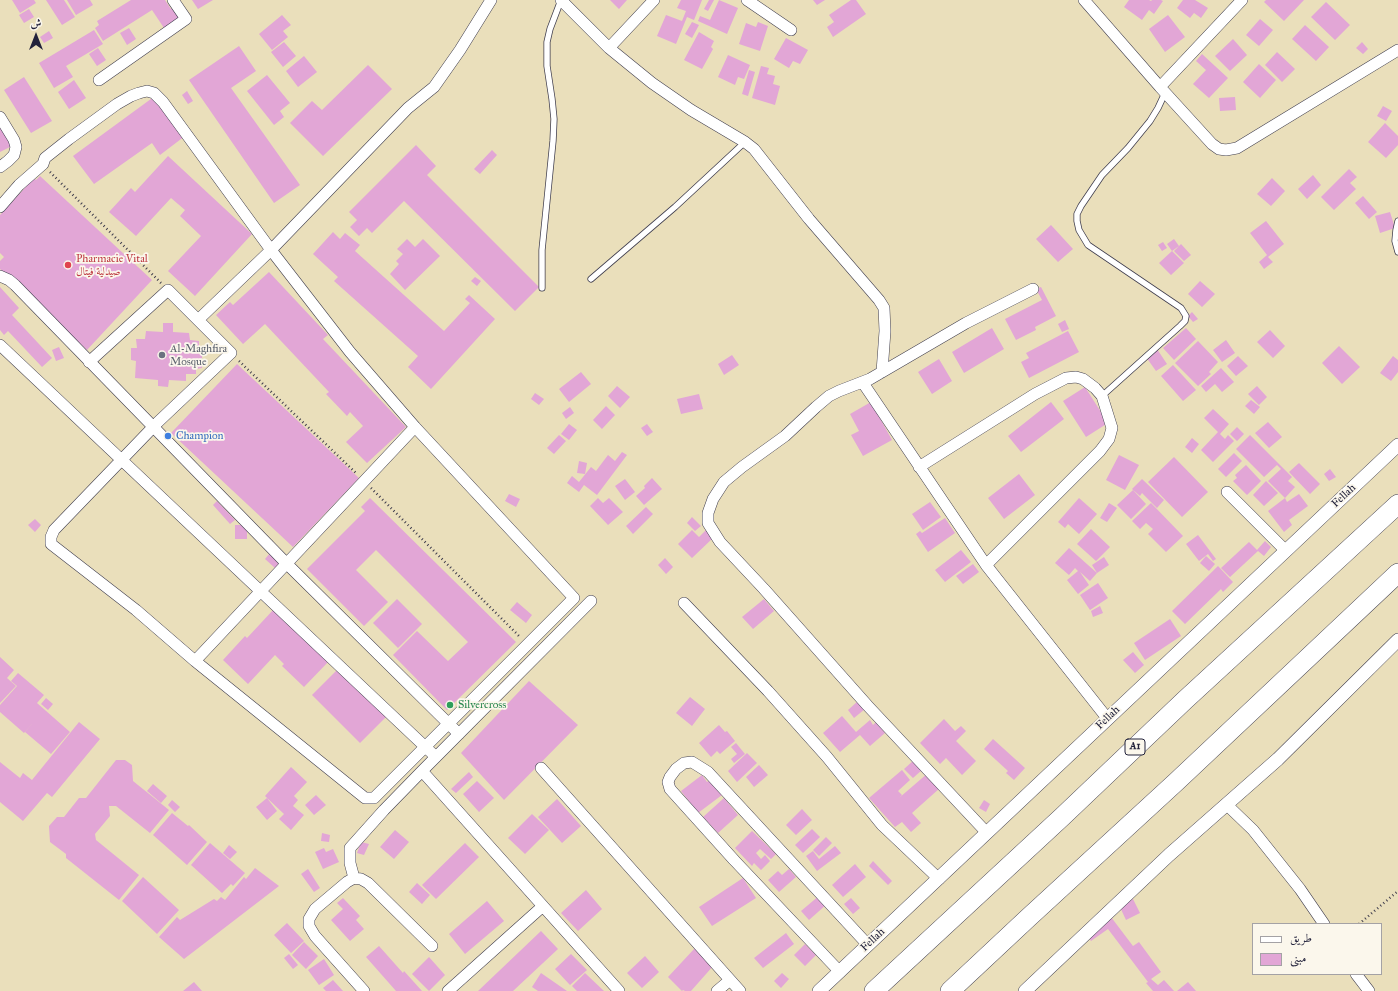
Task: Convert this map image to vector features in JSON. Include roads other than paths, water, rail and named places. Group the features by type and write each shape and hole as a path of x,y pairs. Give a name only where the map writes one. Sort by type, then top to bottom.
{"highway":[{"name":"A1","path":"874,991 1062,817 1184,700 1398,504"},
{"path":"950,991 1398,573"}],"street":[{"path":"99,80 186,19 173,0"},
{"path":"198,320 271,250 408,108 434,87 460,50 491,0"},
{"path":"561,0 609,48 652,83 691,110 745,142 754,149 809,219 882,304 885,317 882,372"},
{"path":"609,48 654,0"},
{"path":"746,0 791,30"},
{"path":"1162,90 1242,0"},
{"path":"1089,2 1162,90 1212,144 1219,149 1226,150 1237,148 1398,50"},
{"path":"0,207 19,185 43,164 45,158 69,139 117,104 139,92 147,91 154,93 163,102 271,250 350,352 415,427 574,598 374,798 365,798 195,661 136,610 52,544 51,537 54,530 153,427 231,353 168,290 89,362"},
{"path":"0,117 14,140 16,148 14,155 0,167"},
{"path":"0,276 9,280 15,285 287,564 459,734"},
{"path":"987,833 867,705 720,542 708,523 708,513 713,499 724,482 785,436 829,396 863,383 966,324 1032,290"},
{"path":"0,345 436,758"},
{"path":"919,467 1034,394 1066,378 1076,377 1083,379 1095,388 1102,396 1112,428 1109,439 1100,451 986,565"},
{"path":"863,383 986,565 1108,718"},
{"path":"195,661 415,427"},
{"name":"Fellah","path":"820,991 1398,445"},
{"path":"1227,492 1286,551"},
{"path":"354,878 350,863 350,848 384,810 591,601"},
{"path":"684,603 768,691 827,757 882,825 939,879"},
{"path":"1025,991 1169,855 1278,759 1398,640"},
{"path":"840,972 734,860 670,789 668,782 676,769 684,763 692,762 708,772 868,945"},
{"path":"541,768 740,991"},
{"path":"422,772 619,991"},
{"path":"1227,805 1253,830 1300,889 1323,923"},
{"path":"364,991 315,936 309,926 309,919 315,909 347,882 354,878 361,879 368,883 432,946"},
{"path":"448,991 543,906"},
{"path":"1357,975 1369,991"},
{"path":"717,991 730,980"}],"lane":[{"path":"542,288 542,250 554,119 547,66 547,42 550,29 561,0"},
{"path":"1102,396 1180,326 1186,316 1181,308 1088,245 1078,230 1077,221 1077,214 1081,206 1102,176 1150,121 1158,108 1162,90"},
{"path":"591,279 675,207 745,142"},
{"path":"1398,221 1395,241 1398,252"}],"place":[{"name":"Pharmacie Vital صيدلية فيتال","path":"68,265"},
{"name":"Al-Maghfira Mosque","path":"162,355"},
{"name":"Champion","path":"168,436"},
{"name":"Silvercross","path":"450,705"}]}
